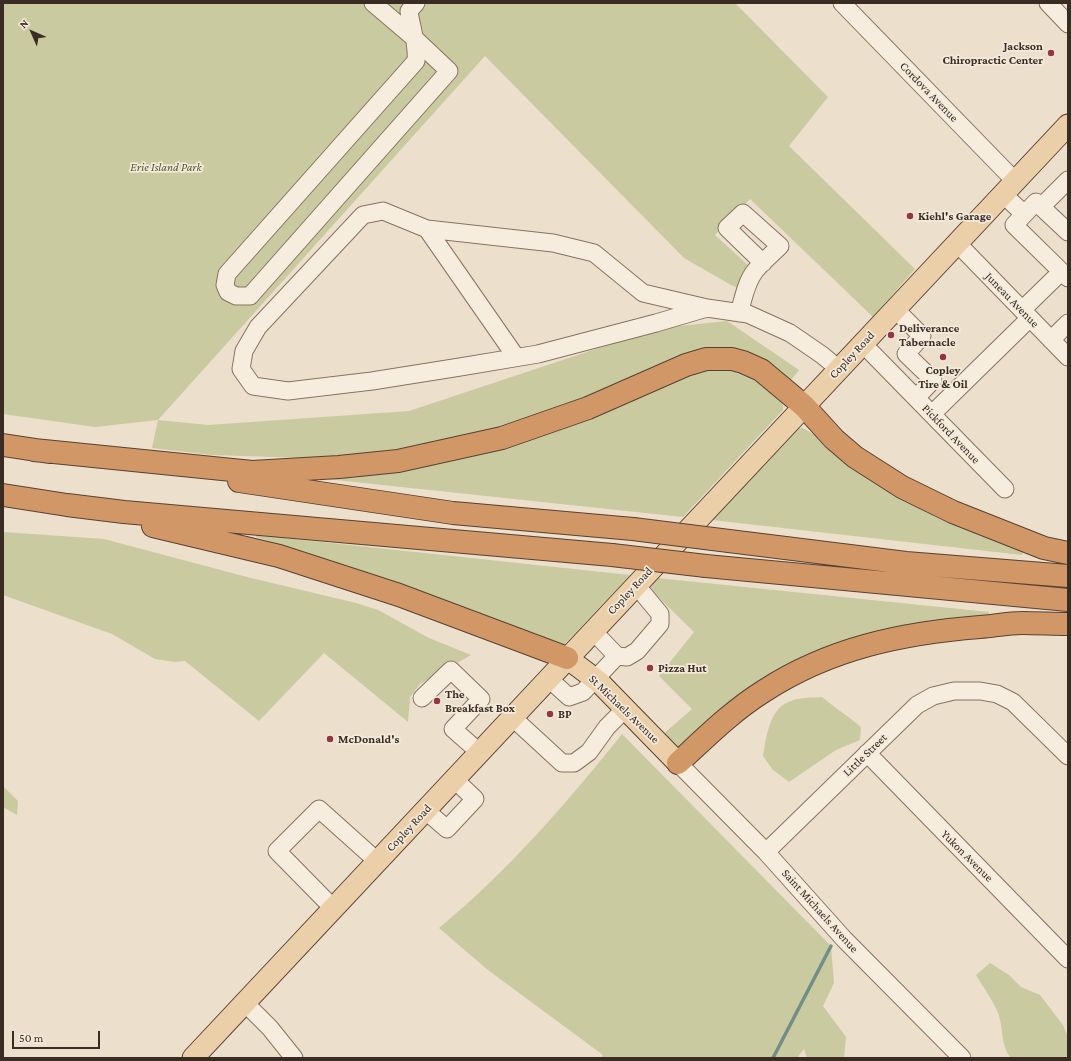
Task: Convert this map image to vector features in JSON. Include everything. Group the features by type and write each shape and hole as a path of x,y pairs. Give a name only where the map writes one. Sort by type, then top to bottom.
{"highway":[{"path":"34,450 252,472 339,467 398,461 482,443 532,429 588,408 686,364 706,359 732,359 752,366 804,406 834,439 855,456 902,487 982,524 1044,548 1068,553"},
{"path":"3,445 446,512 633,530 906,563 1068,576"},
{"path":"3,495 67,506 279,556 399,595 567,658"},
{"path":"67,506 612,555 706,566 1068,600"},
{"path":"678,763 733,713 763,691 804,668 850,649 911,634 938,630 1020,623 1068,624"}],"main road":[{"name":"Copley Road","path":"202,1055 245,1003 548,678 1009,187 1066,133"},
{"name":"St Michaels Avenue","path":"567,658 596,680 678,763"}],"street":[{"path":"373,3 413,37 449,71 250,296 236,296 228,292 225,285 227,274 416,61 417,53 413,37 409,11 416,3"},
{"name":"Cordova Avenue","path":"842,3 1009,187 1024,214"},
{"path":"1055,5 1068,24"},
{"path":"1041,207 1068,180"},
{"path":"932,414 1026,314 1065,275 1014,225 1036,202 1068,232"},
{"path":"706,308 656,323 538,354 372,382 288,391 253,386 241,369 244,351 258,327 364,215 383,211 427,229 553,243 594,253 643,293 706,308 748,314 790,334 822,355 839,369"},
{"path":"427,229 516,357"},
{"name":"Juneau Avenue","path":"957,243 1068,357"},
{"path":"738,313 748,283 754,272 763,263"},
{"path":"895,309 922,336 906,354 932,380 916,398"},
{"path":"1051,340 1068,323"},
{"name":"Pickford Avenue","path":"863,344 1006,489"},
{"path":"593,631 617,656 627,657 638,651 660,624 660,614 636,585"},
{"path":"548,678 569,697 583,692 596,680 617,656"},
{"path":"422,698 451,670 481,700 453,729 479,752"},
{"name":"Little Street","path":"766,852 917,705 924,700 943,693 980,691 997,694 1013,702 1068,756"},
{"path":"512,717 562,763 574,763 589,752 607,727 625,709"},
{"name":"Yukon Avenue","path":"867,753 1068,959"},
{"name":"Saint Michaels Avenue","path":"678,763 766,852 844,939 962,1058"},
{"path":"425,810 446,829 471,804 475,798 454,779"},
{"path":"333,908 277,851 319,809 377,861"},
{"path":"245,1003 270,1028 294,1058"}],"green space":[{"name":"Erie Island Park","path":"3,3 735,3 828,97 789,146 915,269 873,317 750,199 715,235 750,267 738,288 731,285 684,258 485,56 158,420 95,427 3,414"},
{"path":"727,321 799,370 788,384 726,350 525,423 432,445 334,459 212,455 152,448 158,420 208,425 409,411 614,343 679,326"},
{"path":"716,364 747,373 760,379 774,391 781,400 783,410 683,517 317,478 382,473"},
{"path":"803,428 815,435 869,479 937,518 954,525 1025,547 1022,555 712,520 798,429"},
{"path":"3,532 104,539 247,577 356,603 378,610 429,638 471,655 420,684 410,697 408,722 324,653 259,721 185,661 175,662 155,659 112,634 3,595"},
{"path":"256,535 630,575 561,648 335,563 256,537"},
{"path":"657,578 989,612 988,618 867,636 686,747 670,746 661,736 692,709 659,676 694,632 650,589"},
{"path":"822,697 861,727 860,740 836,750 789,782 773,770 763,756 771,722 779,708 786,703 801,698"},
{"path":"622,734 831,946 834,983 823,1006 846,1037 844,1058 807,1058 804,1049 797,1058 601,1058 603,1055 488,970 439,928 489,884 535,836 580,786"},
{"path":"3,786 18,801 17,815 3,807"},
{"path":"990,963 1009,975 1021,987 1040,995 1063,1025 1068,1037 1068,1058 1011,1058 1005,1048 1000,1019 996,1008 976,975"}],"waterway":[{"path":"773,1058 831,946"}],"place":[{"name":"Jackson Chiropractic Center","path":"1051,53"},
{"name":"Kiehl's Garage","path":"910,216"},
{"name":"Deliverance Tabernacle","path":"891,335"},
{"name":"Copley Tire & Oil","path":"943,357"},
{"name":"Pizza Hut","path":"650,668"},
{"name":"The Breakfast Box","path":"437,701"},
{"name":"BP","path":"550,714"},
{"name":"McDonald's","path":"330,739"}]}
